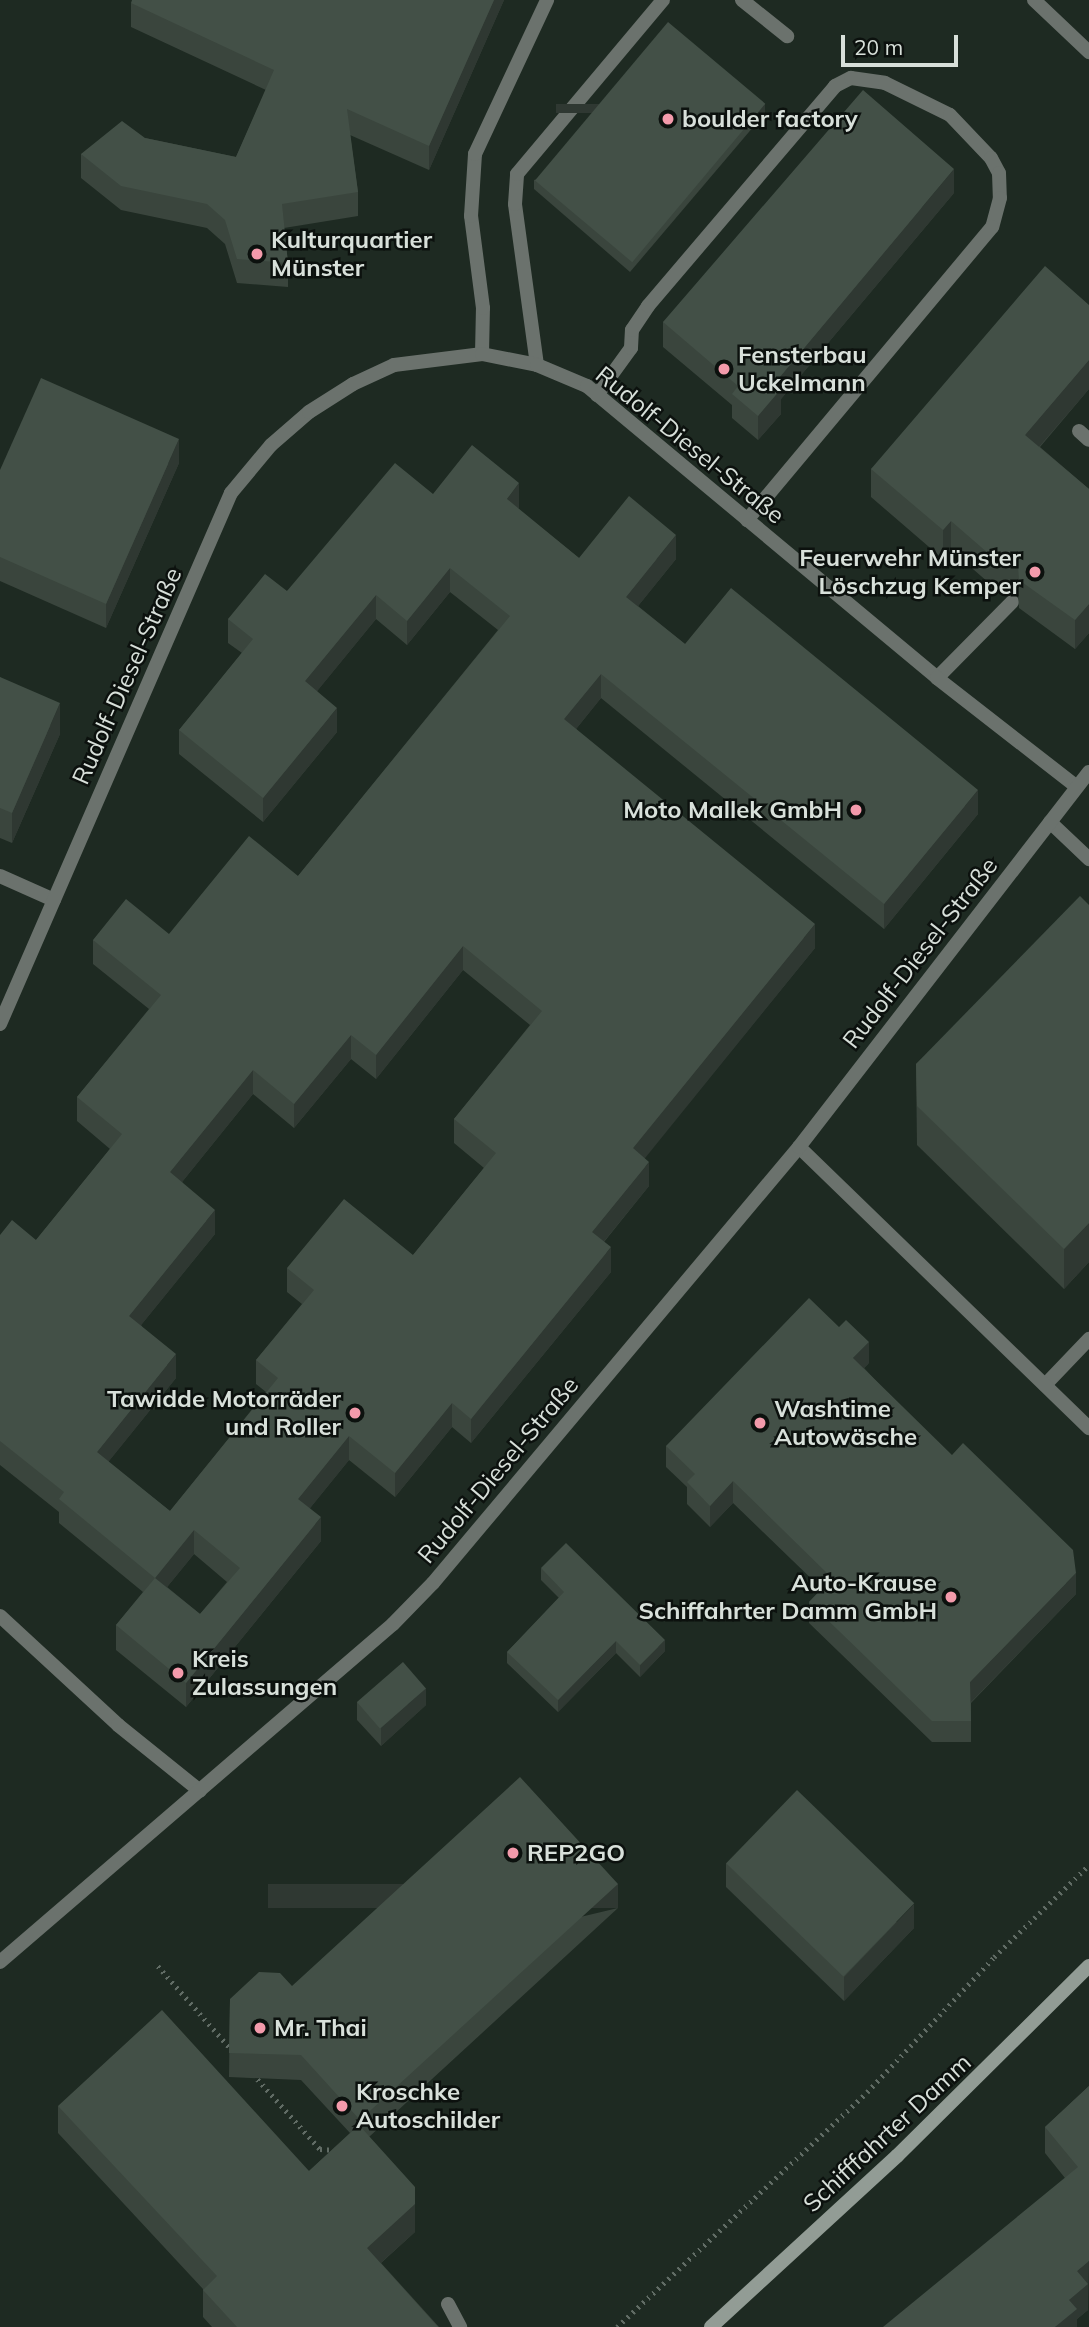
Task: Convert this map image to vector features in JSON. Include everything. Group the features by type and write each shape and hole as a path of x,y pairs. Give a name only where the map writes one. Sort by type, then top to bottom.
{"main road":[{"name":"Schifffahrter Damm","path":"711,2327 897,2156 1089,1966"}],"street":[{"path":"481,354 483,308 471,216 475,154 547,0"},
{"path":"537,365 514,204 517,174 663,0"},
{"path":"742,0 787,36"},
{"path":"1034,0 1089,52"},
{"path":"597,395 631,348 632,330 648,306 835,86 851,78 885,83 950,115 991,158 999,173 1000,198 992,227 747,520"},
{"name":"Rudolf-Diesel-Straße","path":"0,1024 231,493 271,445 353,384 394,365 481,354 537,365 597,395 937,678 1077,787"},
{"path":"937,678 1012,602"},
{"name":"Rudolf-Diesel-Straße","path":"0,1962 393,1624 433,1583 799,1147 1089,772"},
{"path":"1050,822 1089,859"},
{"path":"0,876 54,900"},
{"path":"799,1147 1089,1428"},
{"path":"1045,1385 1089,1339"},
{"path":"0,1616 118,1725 200,1791"},
{"path":"448,2304 460,2327"}],"path":[{"path":"617,2327 848,2110 994,1957 1089,1865"},
{"path":"158,1966 241,2060"},
{"path":"250,2070 320,2150 347,2150"}],"building":[{"path":"132,0 494,0 429,146 347,109 358,192 282,204 288,263 237,259 225,220 207,204 121,186 81,154 122,121 145,138 236,157 274,70 131,3"},
{"path":"668,22 765,104 632,262 535,181"},
{"path":"863,90 954,169 774,384 781,389 758,416 732,394 738,386 663,322"},
{"path":"1045,266 1089,305 1089,360 1025,435 1089,489 1089,604 1075,620 1019,580 1018,566 1004,567 951,521 943,530 871,469"},
{"path":"41,378 179,439 106,604 0,557 0,470"},
{"path":"472,445 519,483 507,499 579,558 629,496 676,535 626,597 685,644 731,588 978,790 884,904 601,674 564,719 815,924 633,1148 649,1162 592,1232 611,1247 471,1419 452,1403 395,1473 349,1436 298,1499 321,1517 186,1683 116,1625 155,1578 59,1499 64,1492 0,1441 0,1235 12,1220 36,1240 122,1134 77,1097 161,995 93,940 126,899 169,934 249,836 298,876 510,616 450,568 407,621 376,595 305,681 337,708 263,798 179,730 253,639 228,619 265,574 287,591 395,463 433,494","holes":["463,946 542,1011 454,1119 496,1153 413,1255 344,1199 287,1268 314,1290 256,1360 278,1378 170,1511 97,1452 176,1354 129,1316 215,1210 170,1172 253,1070 294,1104 351,1035 376,1055","194,1530 240,1568 200,1614 155,1578"]},
{"path":"0,677 60,703 12,813 0,808"},
{"path":"1080,896 1089,905 1089,1223 1064,1249 917,1106 916,1064"},
{"path":"809,1298 839,1327 846,1320 869,1342 853,1358 952,1455 963,1443 1073,1550 1076,1573 970,1682 971,1721 932,1721 809,1602 832,1578 733,1481 710,1506 687,1482 695,1474 666,1446"},
{"path":"566,1543 665,1640 640,1665 616,1641 558,1700 507,1652 564,1592 541,1568"},
{"path":"403,1662 426,1688 380,1728 357,1702"},
{"path":"520,1777 618,1884 360,2120 301,2055 229,2053 230,1999 259,1972 280,1973 292,1986"},
{"path":"797,1790 914,1903 843,1977 726,1863"},
{"path":"162,2010 309,2171 359,2125 415,2187 415,2204 367,2248 438,2327 237,2327 203,2290 217,2276 58,2106"},
{"path":"1089,2086 1089,2261 1077,2271 1088,2284 1069,2300 1077,2309 1055,2327 883,2327 1078,2167 1045,2127"}],"place":[{"name":"boulder factory","path":"668,119"},
{"name":"Kulturquartier Münster","path":"257,254"},
{"name":"Fensterbau Uckelmann","path":"724,369"},
{"name":"Feuerwehr Münster Löschzug Kemper","path":"1035,572"},
{"name":"Moto Mallek GmbH","path":"856,810"},
{"name":"Tawidde Motorräder und Roller","path":"355,1413"},
{"name":"Washtime Autowäsche","path":"760,1423"},
{"name":"Auto-Krause Schiffahrter Damm GmbH","path":"951,1597"},
{"name":"Kreis Zulassungen","path":"178,1673"},
{"name":"REP2GO","path":"513,1853"},
{"name":"Mr. Thai","path":"260,2028"},
{"name":"Kroschke Autoschilder","path":"342,2106"}]}
